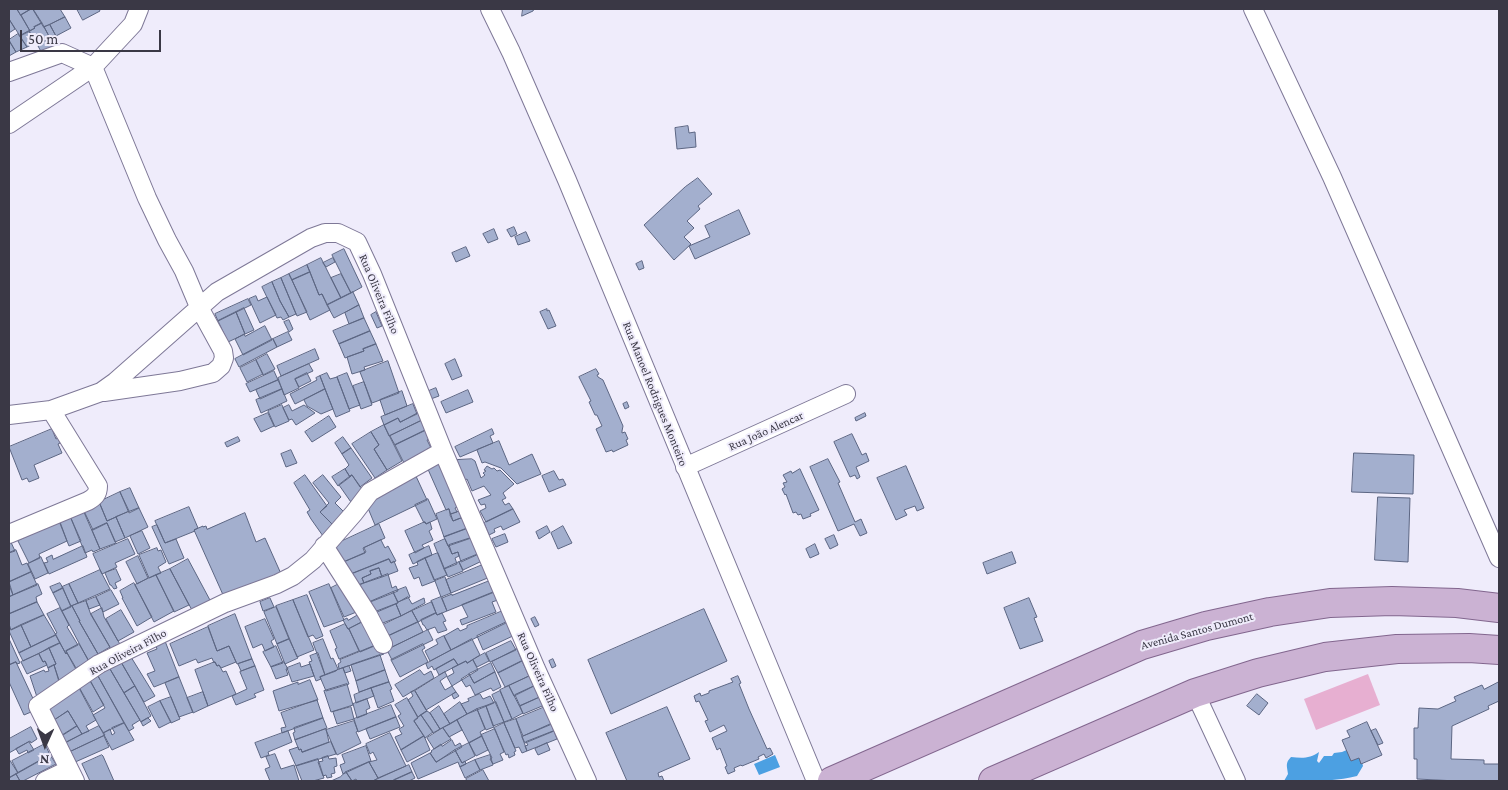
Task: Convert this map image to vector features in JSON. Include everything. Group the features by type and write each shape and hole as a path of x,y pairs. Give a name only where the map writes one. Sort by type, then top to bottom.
{"main road":[{"name":"Avenida Santos Dumont","path":"832,781 1142,645 1206,626 1270,612 1330,603 1392,601 1499,608"},
{"path":"993,781 1195,693 1258,672 1326,657 1397,649 1469,648 1499,650"}],"street":[{"path":"9,124 93,67 132,24 139,9"},
{"name":"Rua Manoel Rodrigues Monteiro","path":"490,9 567,180 816,781"},
{"path":"1253,9 1332,177 1499,558"},
{"path":"9,72 62,54 93,67 147,198 188,280 200,309 223,351 224,358 221,366 213,373 180,381 101,392 51,410 9,415"},
{"name":"Rua Oliveira Filho","path":"101,392 200,309 217,292 311,238 325,233 338,233 357,242 536,669 587,781"},
{"name":"Rua João Alencar","path":"685,467 846,394"},
{"path":"9,534 88,501 95,497 98,491 98,486 51,410"},
{"name":"Rua Oliveira Filho","path":"71,776 38,706 100,664 225,603 277,584 293,576 313,560 370,492 443,451"},
{"path":"324,546 358,598 383,644"},
{"path":"1195,693 1236,781"},
{"path":"45,781 71,776"}],"shaded area":[{"path":"1368,674 1380,705 1316,730 1304,699"}],"water":[{"path":"1349,749 1361,758 1363,766 1357,776 1330,780 1284,781 1288,774 1287,763 1291,757 1309,757 1319,752 1317,761 1319,763 1324,756 1332,756 1334,753"},
{"path":"775,755 780,767 759,775 754,764"}],"building":[{"path":"9,9 17,9 30,31 20,36 9,19"},
{"path":"17,9 31,9 21,15"},
{"path":"33,9 42,23 30,31 21,15"},
{"path":"33,9 60,9 65,17 44,27"},
{"path":"77,9 99,9 100,11 83,20"},
{"path":"523,9 534,9 522,16"},
{"path":"65,17 71,28 56,36 50,25"},
{"path":"9,19 15,29 9,33"},
{"path":"42,23 50,38 37,44 29,31"},
{"path":"50,25 60,49 44,57 38,46 50,38 44,27"},
{"path":"29,31 35,43 27,47 20,36"},
{"path":"18,34 27,47 16,52 9,40"},
{"path":"9,41 16,52 9,56"},
{"path":"688,126 689,133 695,132 696,147 677,149 675,128"},
{"path":"698,178 712,194 698,206 700,209 687,221 694,228 684,237 691,244 674,260 644,225 685,187"},
{"path":"739,210 750,234 695,259 689,246 710,237 705,226"},
{"path":"514,227 517,234 511,237 507,230"},
{"path":"494,229 498,239 488,243 483,234"},
{"path":"526,232 530,241 518,245 515,237"},
{"path":"466,247 470,256 456,262 452,253"},
{"path":"344,249 362,287 351,293 332,255"},
{"path":"321,258 341,298 327,305 322,294 319,295 307,265"},
{"path":"333,258 335,262 326,267 323,263"},
{"path":"642,261 644,268 639,270 636,264"},
{"path":"307,265 310,272 292,280 289,274"},
{"path":"310,272 319,295 322,294 330,310 310,320 292,280"},
{"path":"289,274 307,312 297,316 281,278"},
{"path":"341,274 351,293 341,298 331,278"},
{"path":"281,278 296,314 289,317 272,282"},
{"path":"272,282 289,317 283,320 281,317 277,318 262,287"},
{"path":"353,292 359,305 334,318 327,305"},
{"path":"256,296 258,301 267,297 276,315 260,323 249,299"},
{"path":"248,299 251,305 218,321 215,314"},
{"path":"359,305 364,318 349,324 345,313"},
{"path":"244,308 254,330 245,334 236,312"},
{"path":"547,309 556,326 548,329 540,312"},
{"path":"236,312 245,334 228,342 218,321"},
{"path":"376,312 382,326 377,328 371,315"},
{"path":"364,318 370,331 339,344 333,331"},
{"path":"289,320 293,329 289,332 284,322"},
{"path":"265,326 272,340 243,355 235,339"},
{"path":"370,331 376,344 345,358 339,344"},
{"path":"288,332 292,340 277,347 273,339"},
{"path":"273,339 277,347 239,367 235,359"},
{"path":"376,344 383,361 364,367 365,370 352,374 347,357"},
{"path":"315,349 319,359 281,376 277,366"},
{"path":"267,354 275,369 263,375 256,360"},
{"path":"455,359 462,376 452,380 445,364"},
{"path":"256,360 263,374 247,382 240,368"},
{"path":"388,361 399,393 372,403 360,372"},
{"path":"309,364 313,371 295,379 299,388 284,395 278,378"},
{"path":"596,369 599,374 597,375 603,380 623,426 622,433 625,432 628,439 626,440 628,445 613,452 612,450 606,452 596,429 602,426 597,415 595,415 589,402 591,401 579,377"},
{"path":"274,371 278,380 250,392 246,384"},
{"path":"307,373 311,381 299,387 295,379"},
{"path":"327,373 330,379 337,377 350,411 336,417 320,376"},
{"path":"347,373 360,405 349,409 337,377"},
{"path":"320,376 325,389 295,404 290,394 317,380 316,378"},
{"path":"278,380 282,389 260,399 256,390"},
{"path":"364,382 372,405 361,409 353,386"},
{"path":"436,388 439,396 428,400 424,393"},
{"path":"282,389 287,401 261,413 256,400"},
{"path":"325,389 333,409 321,414 307,406 304,400"},
{"path":"468,390 473,402 446,413 441,402"},
{"path":"402,391 407,406 385,415 380,400"},
{"path":"627,402 629,407 625,409 623,404"},
{"path":"413,404 417,414 400,422 398,418 384,425 381,417"},
{"path":"282,405 289,421 275,427 268,411"},
{"path":"289,405 292,411 304,405 315,413 296,425 292,419 289,420 283,408"},
{"path":"268,413 274,426 261,432 254,419"},
{"path":"418,413 422,420 389,436 384,425 398,418 400,422"},
{"path":"865,413 866,416 856,421 855,418"},
{"path":"329,416 336,427 312,442 305,432"},
{"path":"421,421 426,430 395,445 390,436"},
{"path":"384,425 402,461 387,470 374,449 379,445 371,432"},
{"path":"52,429 56,439 58,438 60,443 58,444 62,453 34,465 39,478 29,482 27,478 22,480 9,447"},
{"path":"492,429 494,434 490,436 493,443 460,457 455,447"},
{"path":"426,430 430,438 427,440 431,448 427,449 429,453 406,467 395,445"},
{"path":"371,432 379,445 374,449 387,470 375,478 352,444"},
{"path":"852,434 862,455 866,453 869,461 856,467 860,477 857,479 855,475 850,477 834,442"},
{"path":"238,437 240,441 227,447 225,443"},
{"path":"343,437 351,448 342,454 335,443"},
{"path":"499,441 509,465 532,454 541,474 517,484 501,468 485,462 482,463 477,450"},
{"path":"351,448 372,478 360,487 352,475 350,477 345,469 349,465 342,454"},
{"path":"291,450 297,463 286,467 281,454"},
{"path":"1354,453 1414,455 1413,494 1352,492"},
{"path":"472,459 475,461 481,478 485,475 483,473 486,471 484,470 487,466 497,471 500,470 514,484 503,493 506,498 502,500 505,505 509,503 513,509 486,522 480,511 486,508 485,504 481,505 478,500 491,495 484,486 472,491 467,479 463,481 457,460"},
{"path":"828,459 840,482 838,483 855,522 861,519 867,533 860,536 854,524 838,531 810,467"},
{"path":"439,461 460,506 455,508 457,512 450,514 449,509 446,510 427,467"},
{"path":"906,466 924,508 917,511 915,506 904,510 907,515 896,520 877,478"},
{"path":"345,469 350,477 338,486 332,477"},
{"path":"800,469 819,510 803,519 801,514 793,513 786,494 782,489 785,487 783,483 787,482 783,475"},
{"path":"554,471 559,480 563,479 566,485 549,492 542,476"},
{"path":"415,474 427,500 375,525 365,501"},
{"path":"305,475 327,506 320,512 334,526 323,536 307,512 310,510 294,483"},
{"path":"323,475 341,497 335,503 347,515 334,526 320,512 329,503 313,483"},
{"path":"352,475 367,496 353,505 339,485"},
{"path":"130,488 139,508 129,513 120,492"},
{"path":"120,492 129,511 107,521 99,502"},
{"path":"1378,497 1410,498 1408,562 1375,560"},
{"path":"428,499 437,519 426,524 415,505"},
{"path":"100,504 107,521 116,517 125,538 115,542 107,523 93,530 84,511"},
{"path":"189,507 198,528 165,543 155,521"},
{"path":"139,508 148,527 125,538 116,517"},
{"path":"449,509 453,521 466,516 471,527 444,537 436,514"},
{"path":"465,509 468,515 453,521 450,515"},
{"path":"513,509 520,522 503,530 501,526 494,529 495,532 489,535 484,523"},
{"path":"83,510 100,549 93,552 92,550 85,553 70,516"},
{"path":"245,513 256,542 265,538 282,576 224,597 194,530 203,526 206,526 207,529"},
{"path":"70,516 81,541 69,546 59,521"},
{"path":"60,522 67,541 39,554 40,558 29,563 18,541"},
{"path":"425,522 426,524 430,522 432,529 429,531 433,540 422,545 424,548 415,553 405,531"},
{"path":"107,523 116,543 100,549 92,530"},
{"path":"379,524 385,538 363,548 365,553 341,563 334,545"},
{"path":"157,525 165,543 176,539 184,558 169,564 152,527"},
{"path":"547,526 550,532 539,539 536,532"},
{"path":"563,526 572,543 558,549 551,533"},
{"path":"471,527 474,537 448,546 444,537"},
{"path":"142,531 150,548 138,554 130,536"},
{"path":"505,534 508,542 496,547 492,539"},
{"path":"834,535 838,545 830,549 825,539"},
{"path":"474,537 481,553 461,562 458,552 452,554 449,545"},
{"path":"9,538 15,551 9,553"},
{"path":"128,539 135,554 115,563 117,567 102,574 93,554"},
{"path":"445,539 452,554 458,552 459,556 455,558 457,564 444,569 434,544"},
{"path":"381,540 385,548 388,546 396,561 391,563 389,559 346,576 341,563 366,552 364,548"},
{"path":"815,544 819,554 810,558 806,549"},
{"path":"83,546 87,557 49,574 44,563 48,562 46,558 52,555 53,559"},
{"path":"429,546 432,555 413,564 409,555"},
{"path":"157,548 158,551 161,550 166,562 158,567 161,573 149,578 139,555"},
{"path":"16,550 22,565 27,563 31,572 9,582 9,553"},
{"path":"1012,552 1016,563 987,574 983,563"},
{"path":"438,553 447,575 434,580 425,558"},
{"path":"481,553 484,560 463,570 459,562"},
{"path":"138,556 148,578 137,584 126,562"},
{"path":"41,557 48,573 35,579 28,564"},
{"path":"425,558 435,581 422,586 419,577 414,579 409,568 418,565 417,562"},
{"path":"188,559 211,602 193,612 170,569"},
{"path":"389,559 391,563 394,561 398,571 382,577 379,568 370,571 371,574 362,578 364,583 354,587 349,575"},
{"path":"459,562 463,571 448,577 444,569"},
{"path":"485,564 490,577 451,593 446,580"},
{"path":"379,568 382,577 364,583 362,578 371,574 370,571"},
{"path":"116,569 121,580 115,583 117,588 114,589 110,585 105,573"},
{"path":"170,569 189,605 174,612 156,575"},
{"path":"100,570 110,589 78,603 69,584"},
{"path":"31,572 37,585 13,595 9,582"},
{"path":"388,574 392,588 396,586 398,591 365,604 359,585"},
{"path":"156,575 174,611 154,622 135,585"},
{"path":"445,577 451,593 441,597 435,581"},
{"path":"492,580 497,591 447,611 442,598"},
{"path":"345,581 359,611 344,617 331,588"},
{"path":"60,583 63,588 53,593 50,587"},
{"path":"134,583 152,617 137,626 120,591"},
{"path":"38,584 42,594 36,597 37,602 9,614 9,597"},
{"path":"69,584 78,603 71,606 62,587"},
{"path":"329,584 344,620 324,627 309,592"},
{"path":"9,585 13,595 9,597"},
{"path":"406,587 410,597 398,602 393,592"},
{"path":"63,588 71,607 62,611 53,593"},
{"path":"111,590 119,604 103,612 96,597"},
{"path":"393,592 398,603 370,615 365,604"},
{"path":"494,592 498,600 492,602 496,612 462,625 460,620 468,617 462,605"},
{"path":"307,595 323,636 316,639 313,635 308,637 293,600"},
{"path":"96,597 100,605 89,609 86,601"},
{"path":"408,597 412,604 424,598 425,603 401,616 396,604"},
{"path":"441,597 447,611 437,615 431,601"},
{"path":"270,598 274,607 263,611 260,602"},
{"path":"1029,598 1037,617 1034,618 1043,641 1020,649 1004,608"},
{"path":"293,600 314,650 297,657 276,606"},
{"path":"86,601 91,615 110,647 98,654 72,606"},
{"path":"37,602 44,615 11,630 9,614"},
{"path":"432,602 436,613 418,622 412,611"},
{"path":"396,604 401,616 375,626 370,614"},
{"path":"72,606 98,654 88,660 62,611"},
{"path":"276,607 289,639 277,644 264,612"},
{"path":"60,608 69,625 67,627 78,645 66,651 66,654 47,614"},
{"path":"102,608 104,617 121,646 112,651 91,614"},
{"path":"704,609 727,661 611,714 588,660"},
{"path":"121,610 134,632 118,641 106,619"},
{"path":"505,610 510,621 451,650 444,636 458,628 460,631 467,628 467,626"},
{"path":"365,611 368,619 348,629 343,620 347,618 348,620"},
{"path":"412,611 418,622 388,636 383,625"},
{"path":"436,613 437,615 442,613 446,621 443,622 447,630 438,633 435,627 427,630 423,625 421,620"},
{"path":"235,614 252,659 237,664 229,646 217,651 208,626"},
{"path":"44,615 56,635 31,647 21,625"},
{"path":"535,617 539,625 535,627 531,619"},
{"path":"265,619 274,639 271,641 274,647 265,651 262,644 253,648 245,627"},
{"path":"368,619 379,644 360,652 349,629"},
{"path":"511,620 517,634 483,650 477,636"},
{"path":"418,622 423,632 388,649 384,638"},
{"path":"345,624 359,651 339,659 330,631"},
{"path":"21,625 31,647 19,653 9,631"},
{"path":"208,627 217,651 229,646 236,662 221,668 214,663 212,658 198,663 196,659 179,666 170,644"},
{"path":"428,630 433,640 392,660 387,650"},
{"path":"56,635 60,643 23,661 19,653"},
{"path":"444,636 451,650 430,661 425,651 438,644 436,640"},
{"path":"289,639 298,658 285,664 277,644"},
{"path":"323,639 331,659 333,658 338,669 325,675 313,643"},
{"path":"472,639 480,655 467,663 466,661 458,665 454,659 434,670 432,666 428,669 426,664"},
{"path":"10,641 20,663 17,664 16,662 9,665"},
{"path":"165,641 179,677 154,687 147,674 155,671 147,653 157,649 156,646"},
{"path":"511,641 516,650 490,662 486,653"},
{"path":"60,643 79,675 60,685 54,665 56,664 49,648"},
{"path":"79,644 89,661 76,668 66,651"},
{"path":"379,644 384,654 339,669 338,664 341,662 340,660"},
{"path":"423,644 425,648 422,650 428,662 400,677 391,660"},
{"path":"276,646 283,663 271,667 263,652"},
{"path":"49,648 56,664 48,668 39,654"},
{"path":"517,649 522,661 498,673 492,662"},
{"path":"318,653 325,675 316,681 309,662 312,661 310,656"},
{"path":"485,653 489,661 477,667 473,660"},
{"path":"39,654 47,665 27,674 21,662"},
{"path":"380,655 385,670 356,681 351,665"},
{"path":"131,657 155,696 144,702 121,662"},
{"path":"252,659 255,666 241,671 238,664"},
{"path":"454,659 458,665 439,675 436,669"},
{"path":"553,659 556,666 552,668 549,661"},
{"path":"473,660 478,670 452,686 447,677 454,673 452,668 466,661 467,663"},
{"path":"522,661 529,676 505,687 498,673"},
{"path":"16,662 36,705 29,708 31,712 24,715 9,682 9,665"},
{"path":"121,662 135,686 124,693 110,669"},
{"path":"215,662 223,672 226,671 236,694 208,706 195,670"},
{"path":"284,662 288,669 286,669 288,675 276,679 271,667"},
{"path":"300,663 301,667 310,664 314,676 292,682 287,668"},
{"path":"491,663 495,672 474,683 469,674"},
{"path":"54,665 61,686 37,697 30,676 44,670 45,672 49,671 48,668"},
{"path":"255,666 264,690 254,694 256,697 236,705 232,696 247,689 240,672"},
{"path":"349,666 351,671 345,673 343,668"},
{"path":"343,668 349,684 326,691 320,677"},
{"path":"110,669 140,720 132,725 134,728 129,731 98,676"},
{"path":"385,670 389,682 359,692 356,681"},
{"path":"420,670 424,675 431,671 434,678 403,697 395,685"},
{"path":"445,672 447,676 440,681 445,690 452,686 456,692 426,710 415,691"},
{"path":"495,672 501,687 493,691 491,688 475,695 470,685 466,687 461,679 469,674 474,683"},
{"path":"532,675 536,685 514,696 509,686"},
{"path":"98,676 124,723 103,733 93,715 105,708 90,680"},
{"path":"738,676 741,683 739,684 749,709 767,749 770,748 773,754 766,758 764,754 758,757 759,759 734,768 735,771 728,774 720,748 717,750 712,738 727,731 724,725 710,732 705,721 708,720 699,701 696,702 694,696 700,693 701,696 709,693 709,691 733,682 731,679"},
{"path":"179,677 193,712 179,717 165,683"},
{"path":"310,680 318,700 279,711 273,691 298,682 298,684"},
{"path":"90,681 104,705 93,712 79,687"},
{"path":"389,682 394,701 378,708 371,688"},
{"path":"1499,682 1499,701 1488,706 1489,709 1452,726 1451,759 1484,760 1484,764 1499,764 1499,781 1417,779 1417,759 1414,759 1414,728 1418,728 1419,708 1438,709 1456,701 1454,697 1482,685 1484,689"},
{"path":"347,684 353,705 331,712 324,691"},
{"path":"539,684 544,695 520,706 515,695"},
{"path":"135,686 151,716 141,722 124,693"},
{"path":"509,686 523,713 512,719 500,690"},
{"path":"79,688 96,720 86,726 89,731 82,734 68,711 49,723 49,709"},
{"path":"371,688 374,696 356,703 354,695"},
{"path":"415,691 427,711 418,717 408,700 413,696 411,692"},
{"path":"500,691 512,719 504,722 492,695"},
{"path":"203,692 208,706 193,713 187,698"},
{"path":"456,692 459,696 454,699 452,695"},
{"path":"480,694 483,699 490,696 494,703 467,714 461,704"},
{"path":"1257,694 1268,703 1259,715 1247,706"},
{"path":"543,696 547,704 523,714 520,706"},
{"path":"171,697 180,719 171,723 160,701"},
{"path":"407,698 418,718 414,721 424,736 401,750 395,737 402,734 399,729 404,726 398,716 401,714 395,705"},
{"path":"367,699 370,708 366,710 367,714 357,718 353,704"},
{"path":"317,700 323,718 282,733 281,728 286,727 281,713"},
{"path":"160,701 171,722 159,728 148,707"},
{"path":"460,702 467,714 450,724 444,714"},
{"path":"496,702 504,722 493,726 486,706"},
{"path":"391,705 396,717 358,732 354,719"},
{"path":"439,706 450,724 440,729 430,713"},
{"path":"486,706 494,727 486,730 477,709"},
{"path":"351,707 354,719 337,724 333,712"},
{"path":"545,707 552,724 523,736 516,719"},
{"path":"667,707 690,759 658,773 659,777 662,776 664,781 627,781 606,733"},
{"path":"477,709 485,729 480,732 482,736 469,743 457,720"},
{"path":"68,711 77,726 60,737 51,723"},
{"path":"427,711 440,729 433,733 421,715"},
{"path":"421,715 433,732 425,738 414,721"},
{"path":"396,717 400,727 370,739 366,729"},
{"path":"148,718 151,721 143,726 141,722"},
{"path":"323,718 327,728 295,740 294,728"},
{"path":"516,719 527,751 522,753 519,747 515,748 504,723"},
{"path":"457,720 462,730 449,737 443,728"},
{"path":"354,721 361,743 337,755 326,730"},
{"path":"1367,722 1382,755 1361,764 1359,758 1351,761 1342,740 1350,737 1347,731"},
{"path":"124,723 134,740 112,750 103,733 110,729 112,735 115,733 112,728"},
{"path":"504,723 516,751 514,752 515,755 509,758 494,728"},
{"path":"551,724 554,731 525,743 522,737"},
{"path":"77,726 82,734 65,743 58,738"},
{"path":"99,726 105,735 69,752 65,743"},
{"path":"31,727 37,739 9,753 9,739"},
{"path":"443,728 451,739 434,749 427,738"},
{"path":"326,729 329,742 302,752 301,749 299,750 295,740"},
{"path":"495,729 504,752 500,754 503,760 493,764 481,735"},
{"path":"1376,729 1383,743 1378,745 1371,731"},
{"path":"288,731 292,742 268,752 269,755 261,758 255,743"},
{"path":"554,731 557,739 527,751 525,746 528,745 526,742"},
{"path":"390,733 406,766 378,778 369,762 377,760 373,752 370,754 366,744"},
{"path":"104,736 109,747 73,763 68,753"},
{"path":"424,736 430,750 407,762 401,750"},
{"path":"482,736 488,750 476,756 469,743"},
{"path":"452,740 455,746 460,743 462,747 436,762 430,753 431,751 441,744 442,746"},
{"path":"29,742 34,750 28,753 27,750 19,754 16,749"},
{"path":"331,742 336,754 296,766 289,750 298,747 302,752"},
{"path":"469,743 475,756 462,763 455,750"},
{"path":"547,743 550,750 538,755 535,749"},
{"path":"45,744 50,755 18,773 12,761"},
{"path":"366,746 371,761 343,774 340,765 345,763 342,755"},
{"path":"455,750 462,763 465,761 466,764 460,767 458,762 418,779 411,763 430,753 436,762"},
{"path":"275,754 281,769 294,765 299,781 270,781 265,769 270,767 266,757"},
{"path":"50,755 56,764 20,781 16,774"},
{"path":"102,755 114,781 90,781 82,764"},
{"path":"490,755 493,765 480,770 475,760"},
{"path":"328,756 329,759 336,758 337,766 334,767 335,773 331,774 332,777 327,778 326,775 323,776 318,762 323,761 322,758"},
{"path":"9,759 18,773 9,778"},
{"path":"318,759 324,778 302,781 296,766"},
{"path":"475,760 480,770 465,778 460,767"},
{"path":"369,762 378,778 373,781 357,781 356,779 352,781 346,772"},
{"path":"409,765 412,772 392,781 373,781"},
{"path":"483,770 489,781 467,781 466,779"},
{"path":"346,772 352,781 331,781 340,777"},
{"path":"412,772 415,778 409,781 394,780"},
{"path":"16,774 20,781 9,781 9,778"}]}
